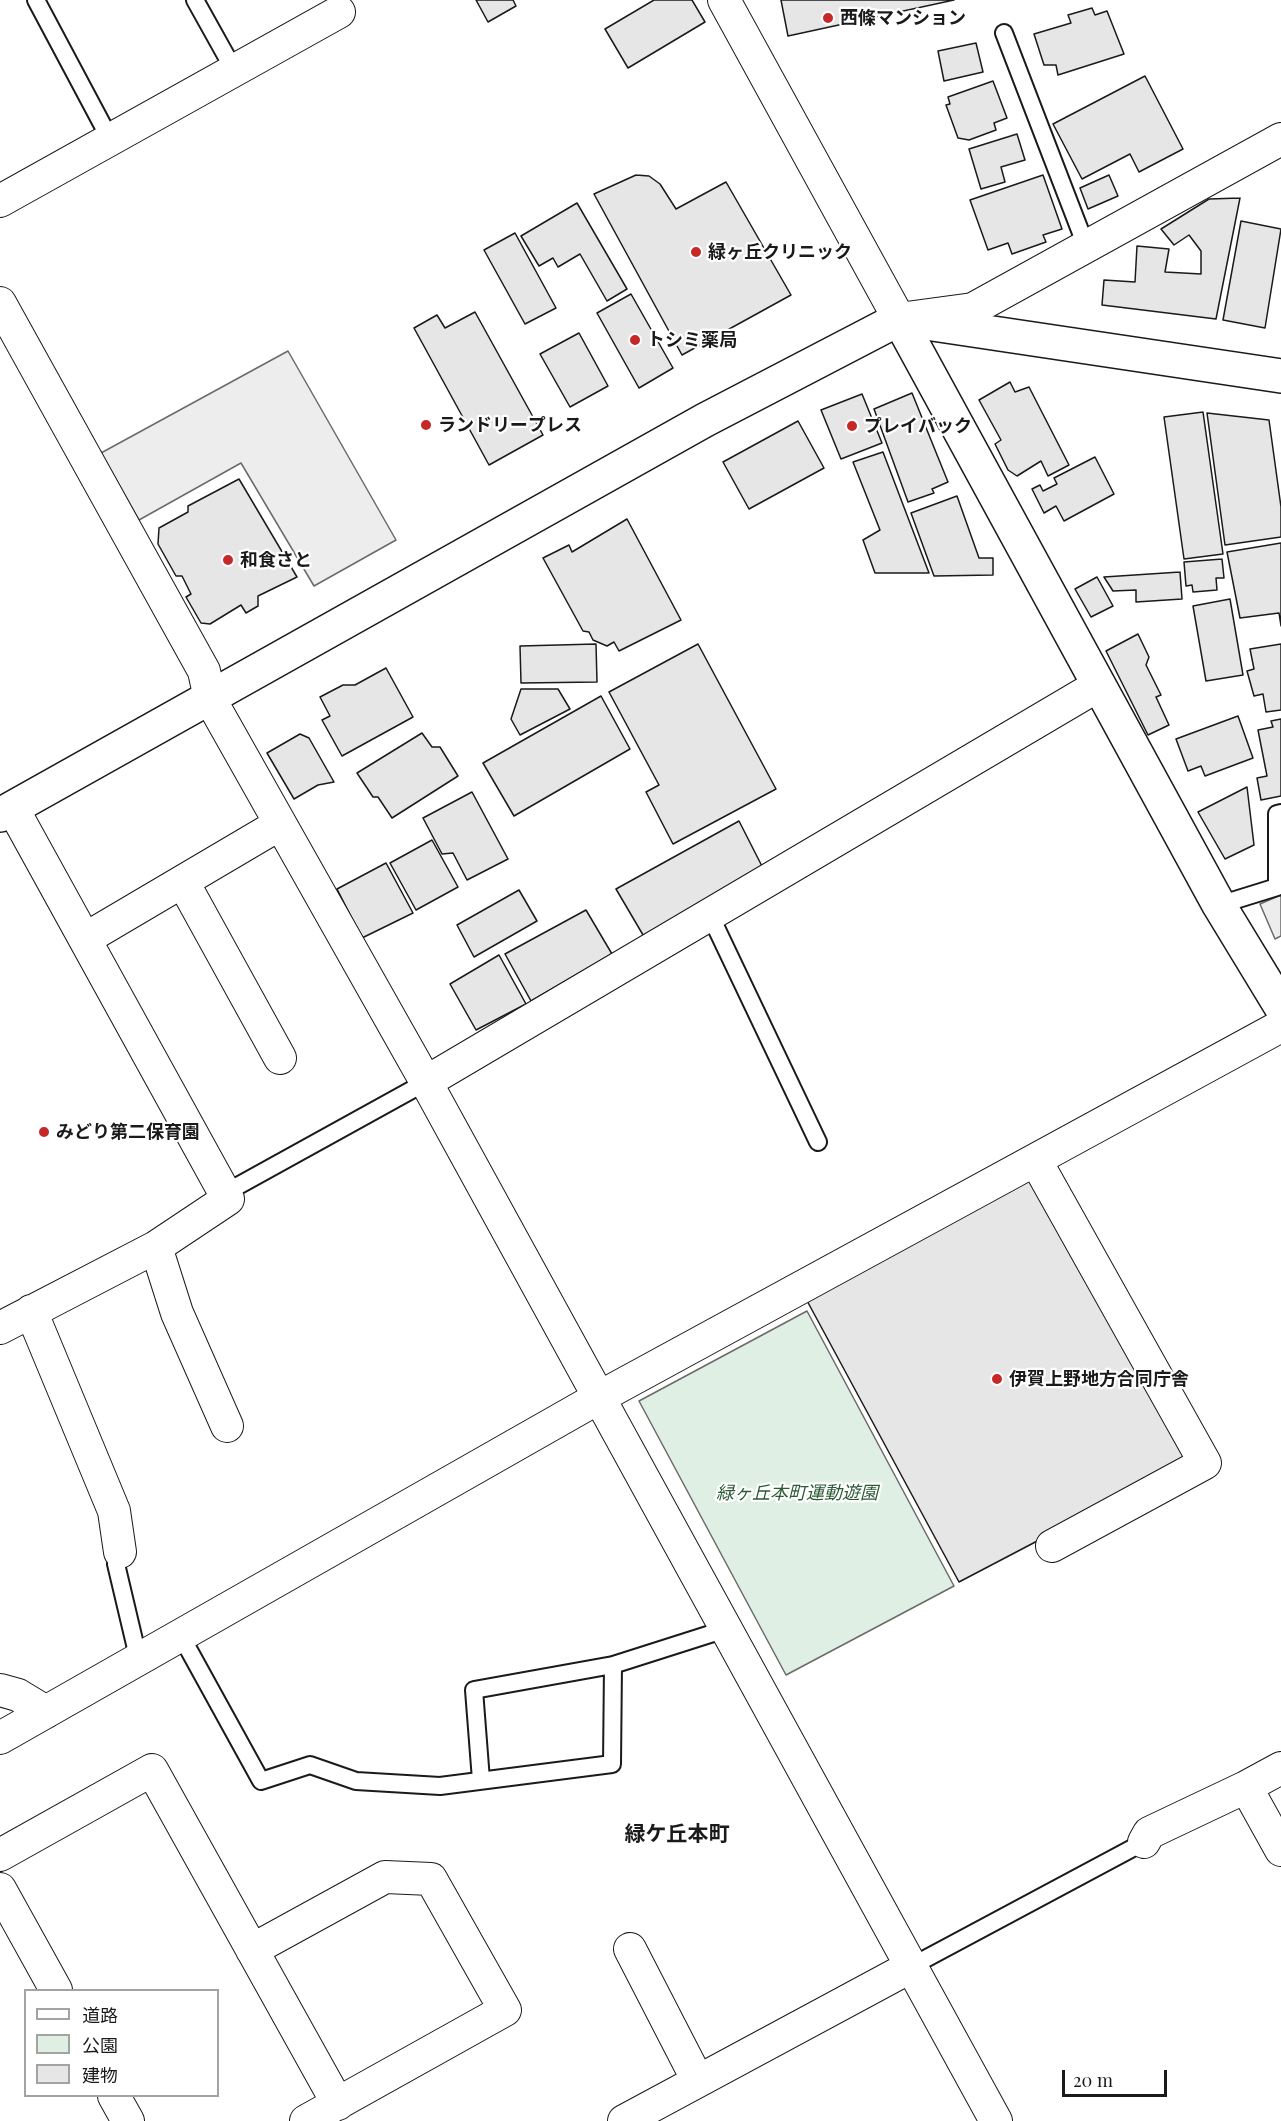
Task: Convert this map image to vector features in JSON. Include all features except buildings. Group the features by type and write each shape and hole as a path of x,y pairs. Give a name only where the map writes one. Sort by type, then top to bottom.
{"street":[{"path":"724,0 1220,905 1281,1007"},
{"path":"0,201 339,12"},
{"path":"0,1328 156,1247 228,1198 85,939 6,812 705,420 899,319 973,309 1281,139"},
{"path":"0,303 204,670 210,699 426,1082 996,2121"},
{"path":"899,319 1281,376"},
{"path":"426,1082 1099,685"},
{"path":"85,939 280,824"},
{"path":"183,882 280,1058"},
{"path":"0,1738 598,1398 1281,1026"},
{"path":"1036,1161 1206,1463 1052,1546"},
{"path":"156,1247 177,1312 227,1426"},
{"path":"31,1311 114,1511 120,1552"},
{"path":"0,1690 18,1695 45,1712"},
{"path":"1144,1842 1149,1833 1246,1787 1281,1767"},
{"path":"0,1855 152,1770 338,2104"},
{"path":"1246,1787 1281,1850"},
{"path":"252,1950 385,1877 430,1879 505,2010 306,2121"},
{"path":"0,1889 55,1989"},
{"path":"630,1949 698,2081"},
{"path":"624,2121 912,1966"},
{"path":"115,2097 128,2121"}],"lane":[{"path":"36,0 110,139"},
{"path":"195,0 234,70"},
{"path":"1004,33 1086,246"},
{"path":"1220,905 1277,887 1277,814 1281,813"},
{"path":"710,915 818,1142"},
{"path":"225,1193 426,1082"},
{"path":"120,1552 116,1564 138,1658"},
{"path":"481,1780 474,1690 614,1665 726,1629"},
{"path":"180,1634 261,1781 310,1765 356,1781 440,1786 612,1764 614,1665"},
{"path":"912,1966 1144,1842"}],"green space":[{"name":"緑ヶ丘本町運動遊園","path":"807,1311 954,1586 786,1675 639,1401"}],"shaded area":[{"path":"288,351 396,540 314,586 241,463 139,520 101,453"},
{"path":"1281,895 1281,936 1275,939 1260,904"}],"place":[{"name":"西條マンション","path":"828,18"},
{"name":"緑ヶ丘クリニック","path":"696,252"},
{"name":"トシミ薬局","path":"635,340"},
{"name":"ランドリープレス","path":"426,425"},
{"name":"プレイバック","path":"852,426"},
{"name":"和食さと","path":"228,560"},
{"name":"みどり第二保育園","path":"44,1132"},
{"name":"伊賀上野地方合同庁舎","path":"997,1379"}],"district":[{"name":"緑ケ丘本町","path":"677,1834"}]}
